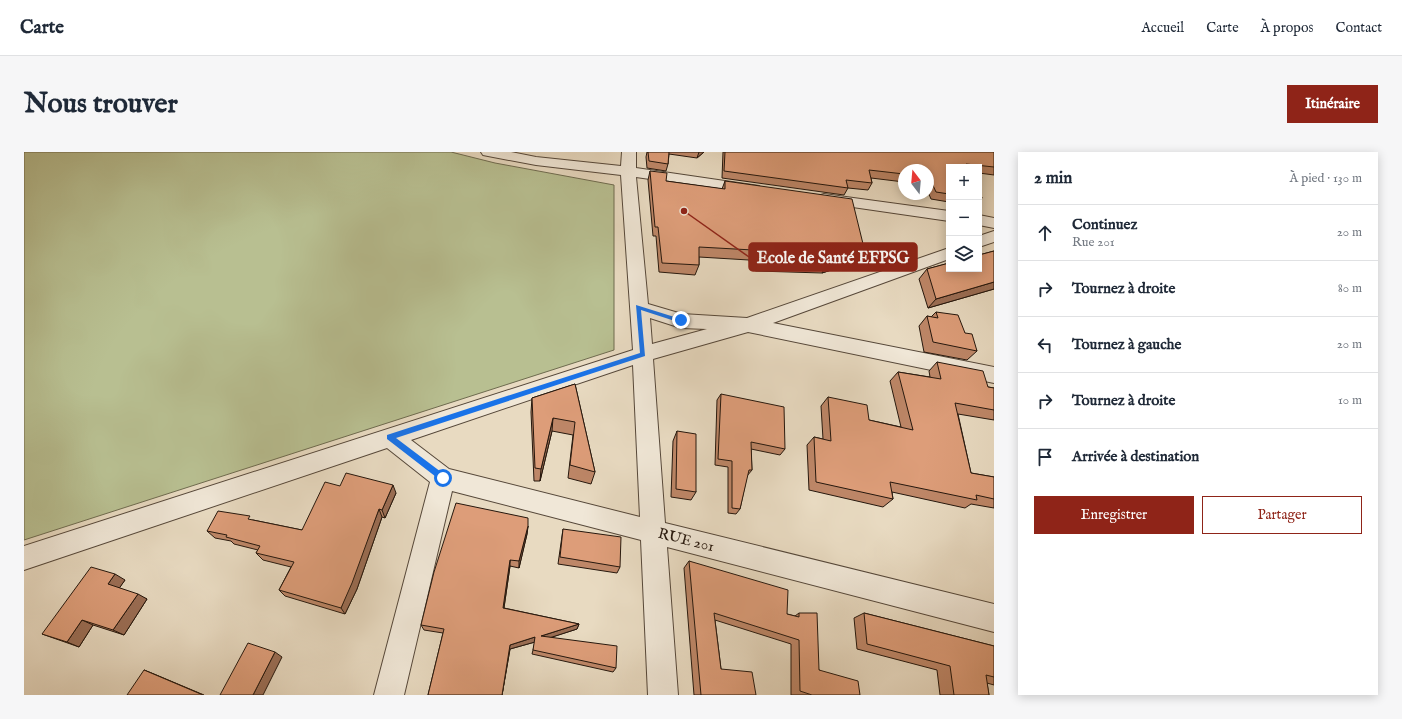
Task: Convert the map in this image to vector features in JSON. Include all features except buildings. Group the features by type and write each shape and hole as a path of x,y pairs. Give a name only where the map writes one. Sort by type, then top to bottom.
{"street":[{"path":"488,152 628,162 769,191"},
{"path":"628,162 638,306 643,354 664,695"},
{"path":"808,196 946,216"},
{"path":"982,220 994,222"},
{"path":"982,241 994,236"},
{"path":"24,558 643,354 748,325 946,254"},
{"path":"638,306 681,320 748,325 994,375"},
{"name":"RUE 201","path":"390,437 443,478 994,618"},
{"path":"389,695 443,478"}],"green space":[{"path":"24,152 451,152 495,163 614,185 614,350 24,540"}],"place":[{"name":"Ecole de Santé EFPSG","path":"684,211"}],"route":[{"path":"443,478 390,437 643,354 638,306 681,320"}]}
